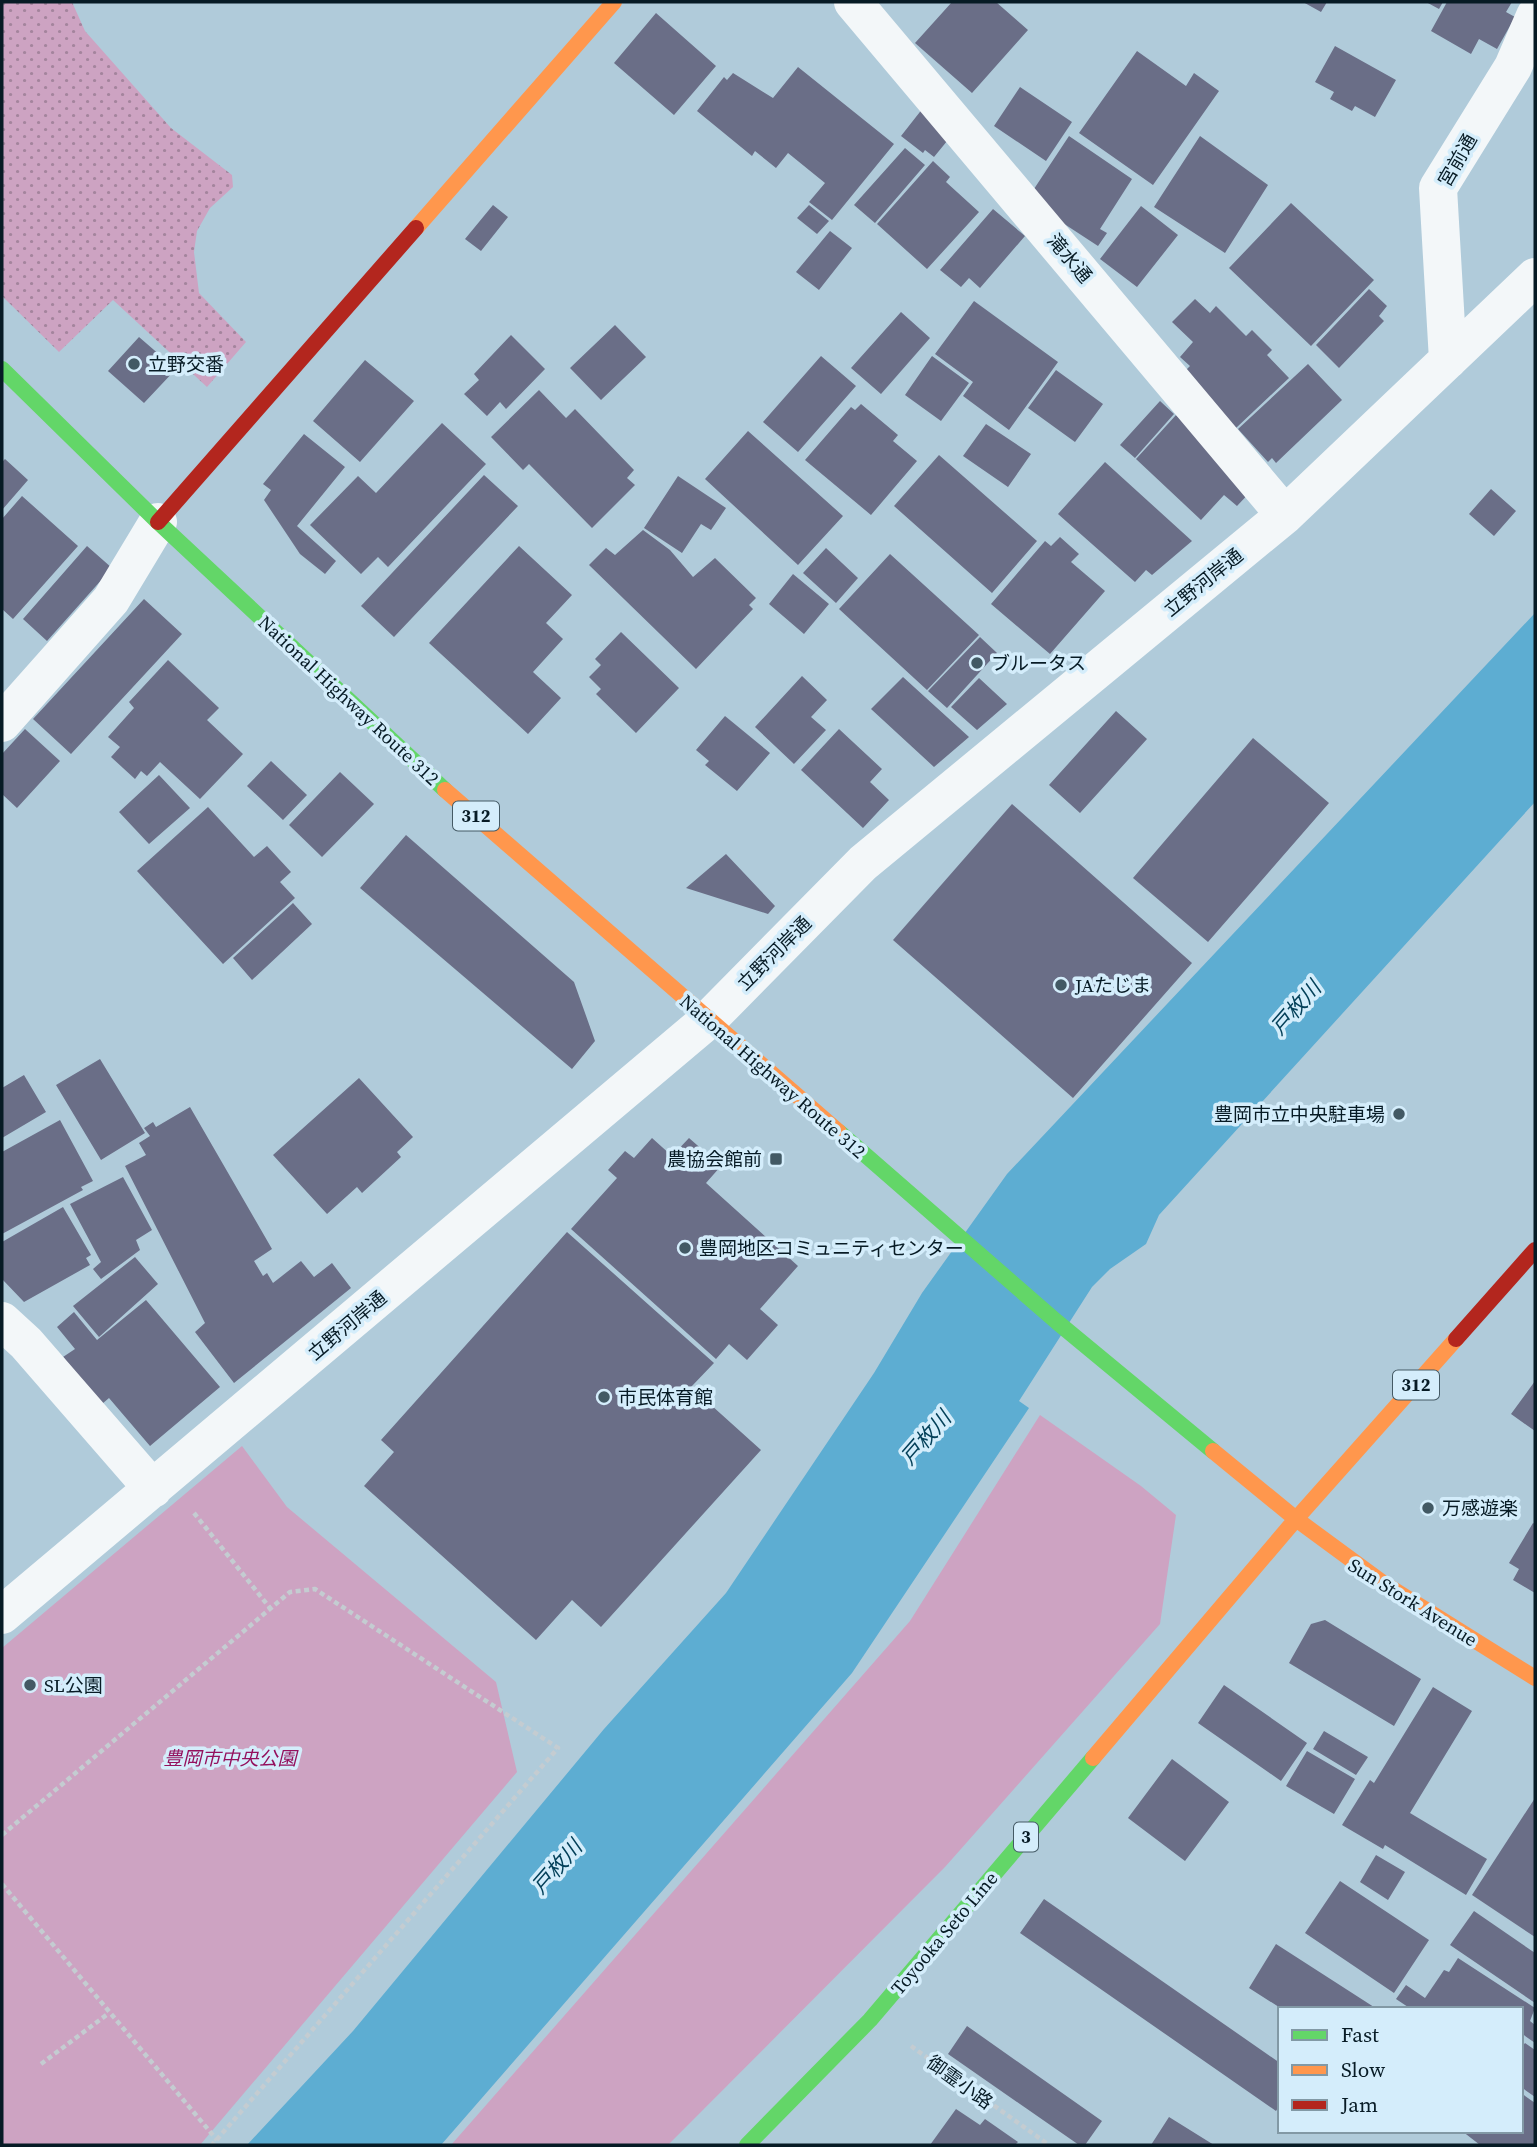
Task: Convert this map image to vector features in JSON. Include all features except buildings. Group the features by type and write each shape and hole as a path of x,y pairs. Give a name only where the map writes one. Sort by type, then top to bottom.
{"main road":[{"path":"158,522 614,2"},
{"name":"National Highway Route 312","path":"2,369 158,522 421,769 1057,1322 1296,1520"},
{"name":"312","path":"1296,1520 1535,1250"},
{"name":"Sun Stork Avenue","path":"1296,1520 1339,1554 1398,1594 1535,1678"},
{"name":"Toyooka Seto Line","path":"747,2145 870,2020 1296,1520"}],"street":[{"name":"滝水通","path":"853,2 1285,515"},
{"name":"宮前通","path":"1448,360 1438,188 1513,67 1535,16"},
{"name":"立野河岸通","path":"2,1615 708,1020 863,863 1285,515 1535,278"},
{"path":"2,723 111,600 158,522"},
{"path":"2,1321 159,1484"}],"path":[{"path":"159,1484 270,1608"},
{"path":"2,1835 290,1592 315,1589 558,1748 212,2145"},
{"path":"2,1884 217,2140"},
{"path":"41,2064 109,2013"},
{"name":"御霊小路","path":"870,2020 1049,2145"}],"green space":[{"path":"2,2 72,2 85,31 171,128 232,175 233,187 210,208 197,231 194,252 199,293 246,342 207,387 113,300 59,352 2,296"},
{"path":"1040,1415 1141,1486 1176,1515 1160,1624 945,1867 668,2145 451,2145 910,1621"},
{"name":"豊岡市中央公園","path":"242,1446 287,1507 496,1682 517,1772 200,2145 2,2145 2,1648"}],"water":[{"name":"戸枚川","path":"1535,613 1535,802 1159,1215 1146,1244 1110,1269 1092,1287 1019,1401 1029,1408 852,1673 441,2145 247,2145 353,2031 604,1729 726,1593 874,1373 922,1293 1007,1174"}],"traffic: fast":[{"path":"2,369 158,522 445,790"},
{"path":"839,1132 1057,1322 1213,1451"},
{"path":"747,2145 870,2020 1093,1758"}],"traffic: slow":[{"path":"416,228 614,2"},
{"path":"445,790 839,1132"},
{"path":"1213,1451 1296,1519 1456,1339"},
{"path":"1296,1519 1383,1583 1535,1678"},
{"path":"1093,1758 1296,1519"}],"traffic: jam":[{"path":"158,522 416,228"},
{"path":"1456,1339 1535,1250"}],"place":[{"name":"立野交番","path":"134,364"},
{"name":"ブルータス","path":"977,663"},
{"name":"JAたじま","path":"1061,985"},
{"name":"豊岡市立中央駐車場","path":"1399,1114"},
{"name":"農協会館前","path":"776,1159"},
{"name":"豊岡地区コミュニティセンター","path":"685,1248"},
{"name":"市民体育館","path":"604,1397"},
{"name":"万感遊楽","path":"1428,1508"},
{"name":"SL公園","path":"30,1685"}]}
